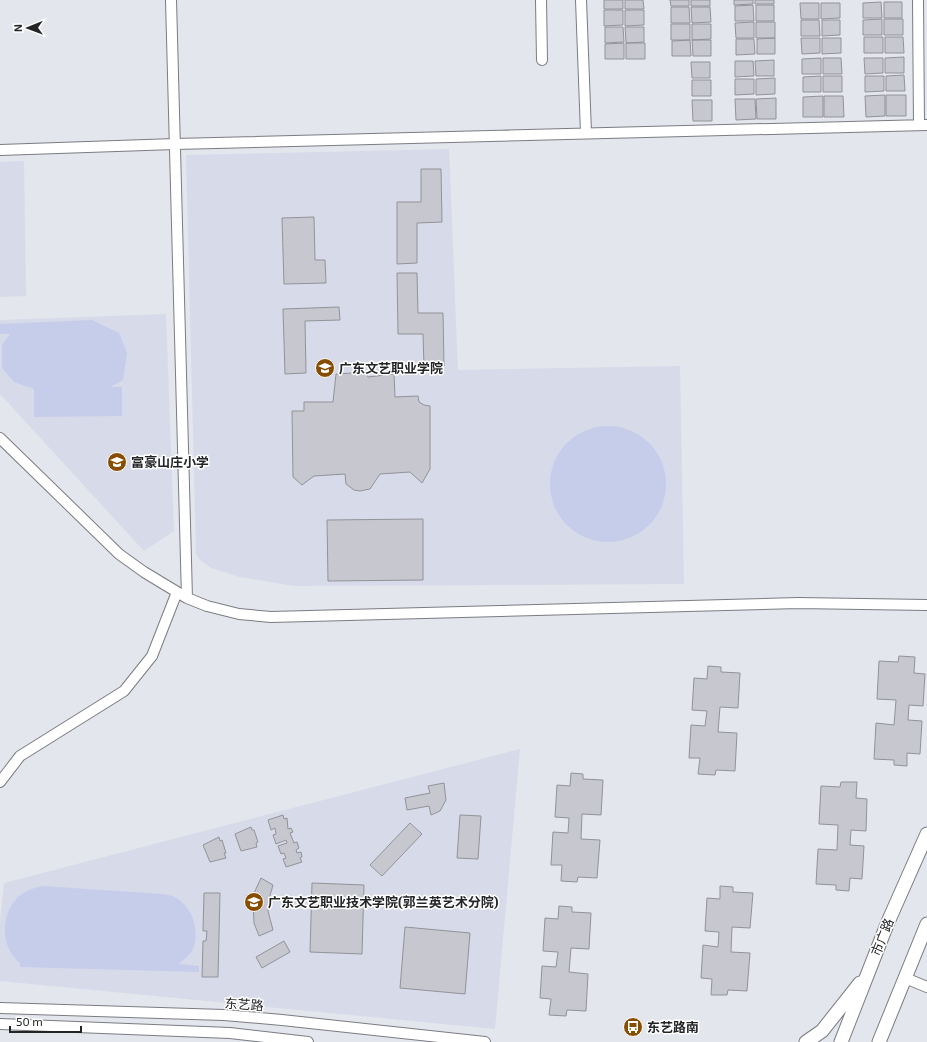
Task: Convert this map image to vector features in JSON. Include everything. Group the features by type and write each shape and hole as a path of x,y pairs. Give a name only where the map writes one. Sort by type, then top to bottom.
{"main road":[{"name":"市广路","path":"841,1042 888,922 927,834"},
{"path":"879,1042 927,924"},
{"path":"806,1042 822,1031 869,973"}],"street":[{"path":"171,0 187,598"},
{"path":"541,0 542,60"},
{"path":"582,0 586,133"},
{"path":"0,150 175,144 923,125 918,0"},
{"path":"0,438 119,554 144,572 187,598 225,611 271,617 798,603 927,605"},
{"path":"0,782 20,756 124,691 152,656 177,592"},
{"path":"905,978 927,987"},
{"name":"东艺路","path":"0,1008 232,1016 485,1042"},
{"path":"0,1024 230,1033 308,1042"}],"shaded area":[{"name":"广东文艺职业学院","path":"449,149 458,370 680,366 684,584 294,586 240,577 211,568 199,559 196,554 186,155"},
{"path":"24,161 26,296 0,297 0,162"},
{"name":"富豪山庄小学","path":"166,314 174,531 144,551 0,394 0,320"},
{"path":"92,320 119,333 127,353 123,380 110,387 122,387 122,416 34,417 34,389 14,382 2,368 2,345 10,334 0,334 0,324"},
{"path":"608,426 630,430 649,443 662,462 666,484 662,506 649,525 630,538 608,542 586,538 567,525 554,506 550,484 554,462 567,443 586,430"},
{"name":"广东文艺职业技术学院(郭兰英艺术分院)","path":"520,749 495,1029 0,981 0,921 4,883"},
{"path":"43,886 162,894 174,897 181,901 190,913 194,921 196,936 192,951 179,964 199,966 199,972 20,967 20,963 13,956 6,940 5,922 12,904 18,897 29,890"}],"building":[{"path":"604,0 623,0 623,9 604,9"},
{"path":"625,0 643,0 644,9 625,9"},
{"path":"670,0 689,0 689,6 671,6"},
{"path":"691,0 710,0 710,6 691,6"},
{"path":"734,0 753,0 753,4 734,5"},
{"path":"755,0 774,0 774,4 755,4"},
{"path":"881,2 882,18 863,18 863,3"},
{"path":"884,2 902,2 902,18 884,18"},
{"path":"800,3 819,3 819,19 801,19"},
{"path":"821,3 840,3 840,18 821,19"},
{"path":"753,5 754,21 735,21 735,6"},
{"path":"756,5 774,5 774,21 756,21"},
{"path":"671,7 689,7 690,23 671,23"},
{"path":"691,7 710,7 711,22 692,23"},
{"path":"604,10 623,10 623,25 604,26"},
{"path":"625,10 644,10 644,25 625,26"},
{"path":"882,19 882,35 863,35 863,20"},
{"path":"884,19 903,19 903,35 884,35"},
{"path":"801,20 819,20 820,36 801,36"},
{"path":"822,20 840,20 840,35 822,36"},
{"path":"754,22 754,38 736,38 735,23"},
{"path":"756,22 775,22 775,38 756,38"},
{"path":"671,24 690,24 690,40 671,40"},
{"path":"692,24 711,24 711,39 692,40"},
{"path":"605,27 623,27 624,42 605,43"},
{"path":"625,27 644,27 644,42 626,43"},
{"path":"864,37 883,37 883,53 864,53"},
{"path":"885,37 903,37 904,53 885,53"},
{"path":"775,38 775,54 757,54 757,39"},
{"path":"801,38 820,38 820,53 802,54"},
{"path":"822,38 841,38 841,53 822,54"},
{"path":"736,39 754,39 755,54 736,55"},
{"path":"690,40 691,56 672,56 672,41"},
{"path":"692,40 711,40 711,56 693,56"},
{"path":"624,43 624,59 605,59 605,44"},
{"path":"626,43 645,43 645,59 626,59"},
{"path":"904,57 904,73 885,73 885,58"},
{"path":"821,58 821,74 802,74 802,59"},
{"path":"823,58 841,58 842,74 823,74"},
{"path":"864,58 883,58 883,73 865,74"},
{"path":"774,60 774,76 756,76 755,61"},
{"path":"735,61 753,61 754,76 735,77"},
{"path":"691,62 710,62 710,78 692,78"},
{"path":"904,75 905,91 886,91 886,76"},
{"path":"821,76 821,92 803,92 803,77"},
{"path":"823,76 842,76 842,92 823,92"},
{"path":"865,76 884,76 884,91 865,92"},
{"path":"775,78 775,94 756,95 756,79"},
{"path":"735,79 754,79 754,94 735,95"},
{"path":"692,80 711,80 711,96 692,96"},
{"path":"885,95 885,116 866,117 865,96"},
{"path":"886,95 906,95 906,116 886,116"},
{"path":"823,96 823,117 803,117 803,97"},
{"path":"824,96 843,96 844,117 824,117"},
{"path":"776,98 776,119 757,119 756,99"},
{"path":"735,99 755,99 756,119 736,120"},
{"path":"692,100 712,100 712,121 693,121"},
{"path":"421,169 441,169 442,222 417,223 417,263 397,264 397,202 421,202"},
{"path":"314,217 315,260 325,260 326,283 284,284 282,218"},
{"path":"397,273 417,273 418,313 443,313 444,366 424,367 423,334 398,334"},
{"path":"339,307 340,320 305,321 306,373 285,374 283,309"},
{"path":"366,372 368,377 394,374 395,397 418,396 419,402 430,406 430,469 422,483 410,472 380,474 370,489 360,491 354,490 346,484 345,474 314,476 302,485 293,477 292,411 304,411 304,402 333,402 336,374"},
{"path":"423,519 423,580 328,581 327,520"},
{"path":"899,656 915,657 914,673 925,674 923,706 909,705 908,720 922,721 920,754 907,753 907,766 894,765 894,760 874,759 876,723 894,725 896,700 877,699 879,661 898,662"},
{"path":"708,666 721,667 721,672 740,673 738,708 720,707 718,732 737,733 735,771 716,770 715,775 698,774 700,758 689,758 691,725 705,726 707,711 692,710 694,678 707,679"},
{"path":"571,773 583,774 583,779 603,780 601,815 582,814 581,839 600,840 597,878 578,877 577,882 561,881 562,865 551,865 553,832 568,833 569,818 555,817 557,785 570,786"},
{"path":"841,782 857,782 856,798 867,799 866,831 851,830 850,845 864,846 862,879 850,878 849,891 836,890 836,885 816,884 818,849 837,850 838,825 819,824 821,786 840,787"},
{"path":"444,783 446,800 440,811 431,815 429,806 407,810 405,798 430,793 428,786"},
{"path":"283,815 284,819 287,818 288,829 291,828 293,832 290,833 294,843 297,842 299,848 296,850 297,853 301,852 302,857 300,858 302,862 286,867 283,859 286,858 284,853 281,854 278,846 287,843 286,840 276,844 273,835 276,834 275,828 271,830 268,820"},
{"path":"460,815 481,816 478,859 457,858"},
{"path":"410,823 422,834 382,876 370,865"},
{"path":"251,827 252,830 254,830 258,842 256,843 257,847 241,851 235,834"},
{"path":"219,837 220,841 222,840 226,858 210,862 203,845"},
{"path":"261,878 273,885 269,899 268,911 273,930 259,936 254,923 253,903 255,891"},
{"path":"312,883 364,885 362,954 310,952"},
{"path":"720,886 733,887 733,892 753,893 750,928 732,927 731,952 750,953 747,991 728,990 727,995 711,995 712,979 701,978 703,945 718,947 719,932 705,931 707,898 720,899"},
{"path":"204,893 220,893 218,977 202,977 203,941 206,941 207,931 203,931"},
{"path":"559,906 572,907 572,912 591,913 589,949 571,948 569,972 588,974 586,1011 567,1010 566,1016 549,1015 551,999 540,998 542,966 556,967 558,952 543,951 545,918 558,919"},
{"path":"405,927 470,933 465,994 400,988"},
{"path":"284,941 290,952 262,968 256,957"}],"place":[{"name":"广东文艺职业学院","path":"325,368"},
{"name":"富豪山庄小学","path":"117,462"},
{"name":"广东文艺职业技术学院(郭兰英艺术分院)","path":"254,902"},
{"name":"东艺路南","path":"633,1027"}]}
